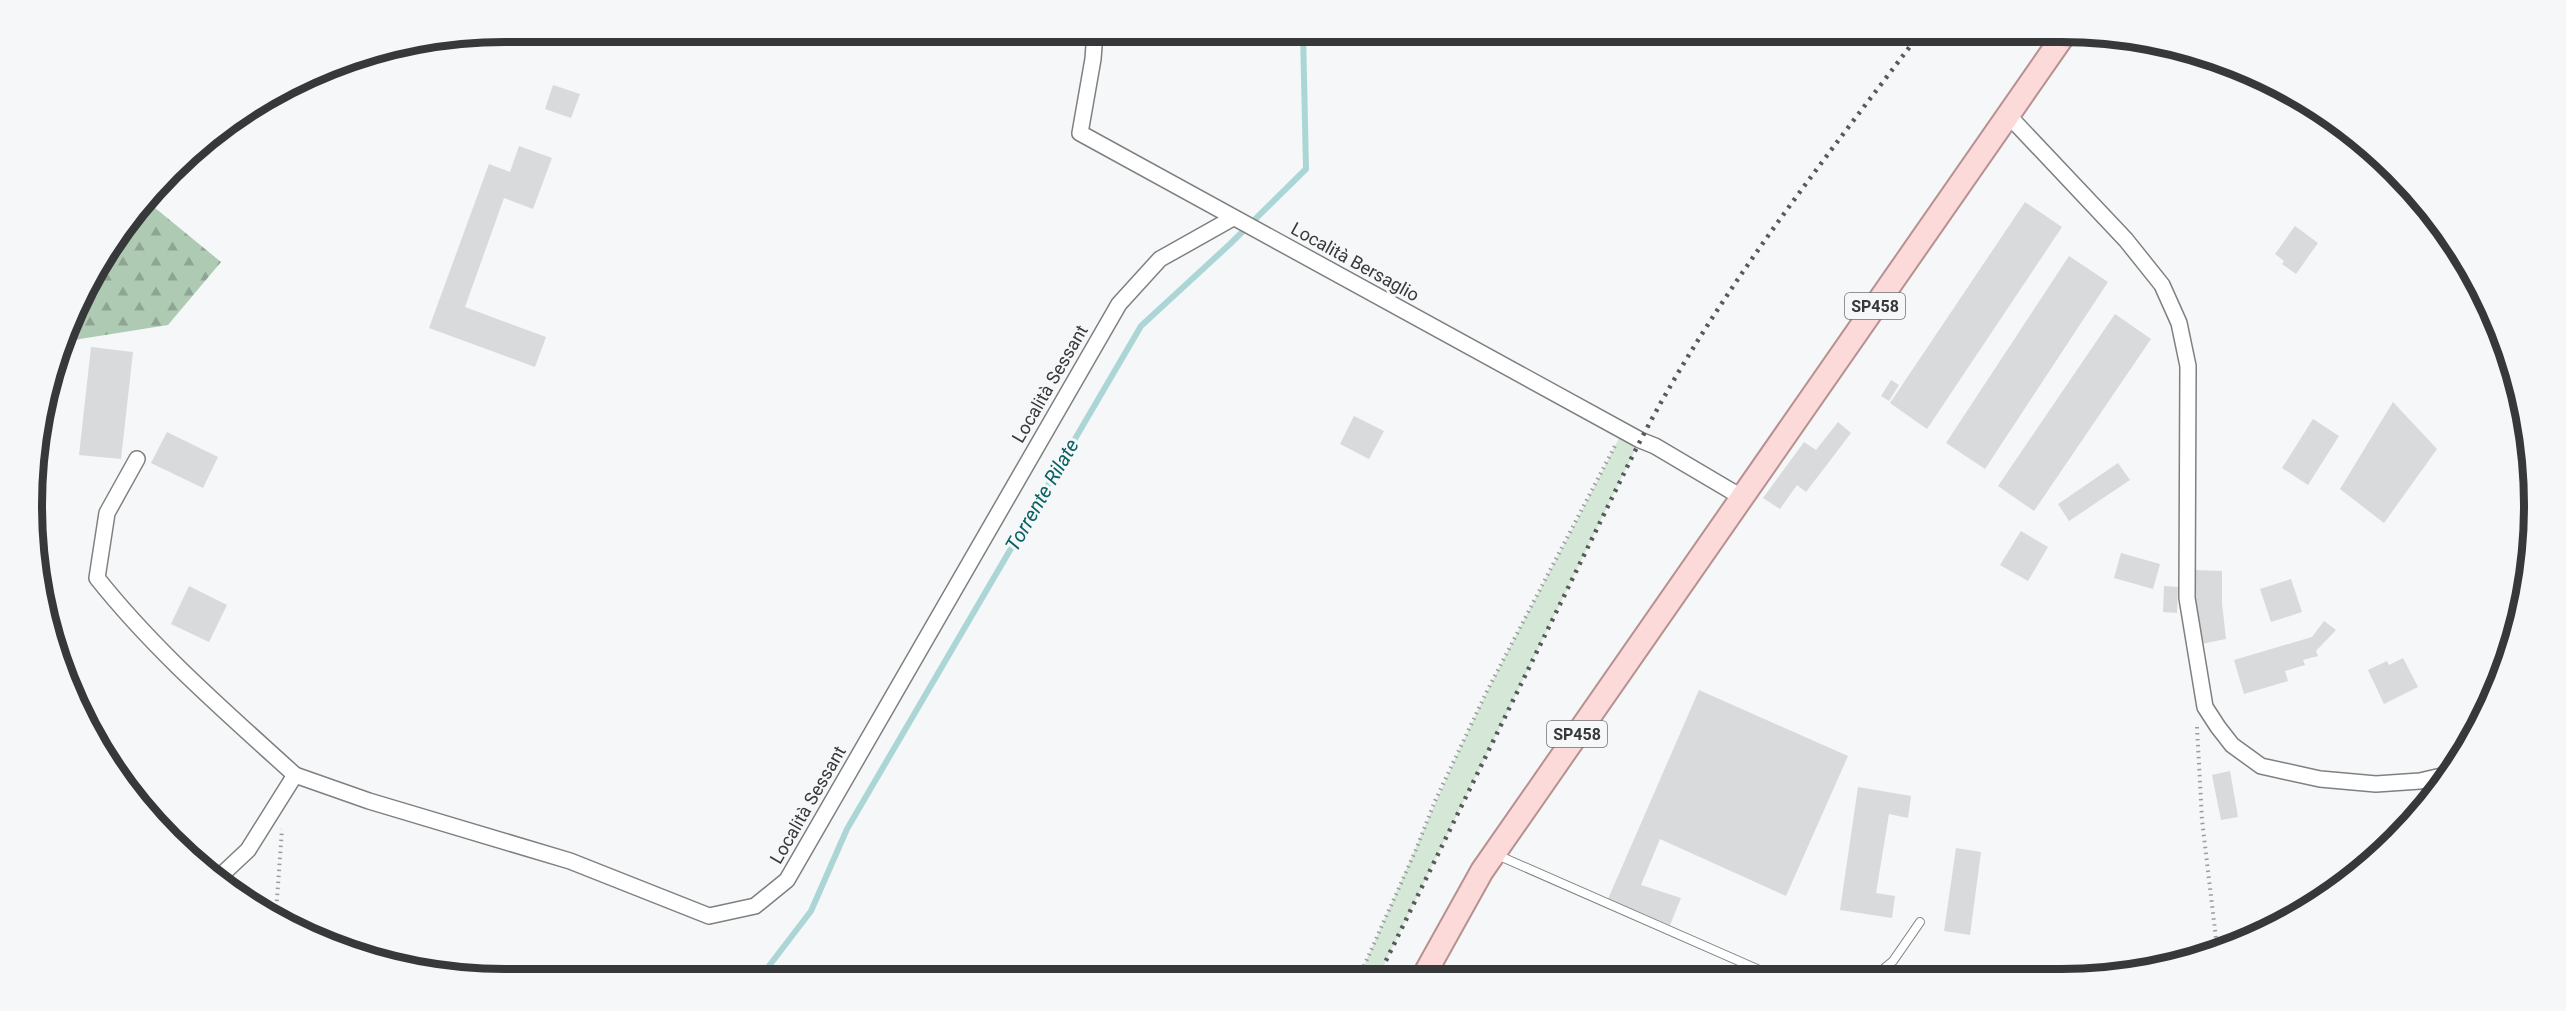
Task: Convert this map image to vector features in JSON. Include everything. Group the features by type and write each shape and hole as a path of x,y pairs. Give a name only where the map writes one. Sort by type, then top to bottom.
{"main road":[{"name":"SP458","path":"1427,969 1494,853 2059,42"}],"street":[{"name":"Località Bersaglio","path":"1094,42 1080,133 1655,446 1743,498"},
{"path":"2008,115 2126,240 2162,285 2179,323 2188,366 2187,598 2205,707 2232,745 2261,766 2320,779 2376,784 2420,781 2436,777"},
{"name":"Località Sessant","path":"295,775 369,801 570,861 709,916 755,906 787,880 1119,304 1160,259 1236,219"},
{"path":"138,459 107,513 97,578 130,619 212,700 295,775 248,850 223,873"}],"lane":[{"path":"1494,853 1757,969"},
{"path":"1883,969 1893,961 1920,922"}],"path":[{"path":"1363,969 1415,852 1435,801 1617,427"},
{"path":"2205,707 2197,726 2201,808 2216,941"},
{"path":"276,908 282,823"}],"green space":[{"path":"152,206 221,262 168,325 73,340 104,274 120,248"},
{"path":"1623,430 1640,440 1382,969 1363,969 1470,727"}],"building":[{"path":"553,85 580,94 571,118 545,109"},
{"path":"519,146 552,158 533,209 504,198 465,307 546,337 535,367 429,328 489,164 510,172"},
{"path":"2025,202 2062,227 1927,429 1890,403"},
{"path":"2295,226 2318,243 2296,274 2282,264 2284,261 2275,254"},
{"path":"2069,256 2108,282 1985,469 1946,443"},
{"path":"2115,314 2151,339 2034,511 1998,486"},
{"path":"91,347 133,352 121,459 79,455"},
{"path":"1891,380 1899,385 1889,401 1881,396"},
{"path":"2393,402 2437,449 2384,523 2340,489"},
{"path":"1354,416 1384,431 1369,459 1340,444"},
{"path":"2313,419 2339,436 2308,485 2282,468"},
{"path":"1838,422 1851,433 1806,492 1797,485 1780,509 1763,498 1804,442 1816,450"},
{"path":"167,432 218,457 203,488 151,463"},
{"path":"2118,463 2130,480 2069,521 2058,504"},
{"path":"2021,531 2048,547 2028,581 2000,565"},
{"path":"2121,553 2160,564 2153,589 2114,578"},
{"path":"2196,570 2222,571 2222,603 2226,639 2201,644 2195,598"},
{"path":"2291,579 2302,612 2271,622 2260,589"},
{"path":"189,586 227,605 209,642 171,624"},
{"path":"2164,586 2178,587 2177,613 2163,612"},
{"path":"2324,621 2336,630 2316,651 2318,656 2303,660 2305,665 2285,671 2288,681 2244,694 2234,660 2312,637"},
{"path":"2403,658 2418,687 2384,704 2368,670 2387,661 2389,665"},
{"path":"1699,690 1848,756 1786,896 1660,839 1641,885 1681,898 1670,925 1608,899"},
{"path":"2230,771 2238,817 2221,820 2212,775"},
{"path":"1858,787 1911,796 1908,818 1889,814 1876,893 1895,896 1892,918 1840,910"},
{"path":"1956,848 1981,852 1970,935 1944,931"}],"waterway":[{"name":"Torrente Rilate","path":"767,969 811,911 847,829 1141,326 1230,244 1306,169 1303,42"}],"railway":[{"path":"1382,969 1659,405 1692,349 1765,240 1913,42"}]}
